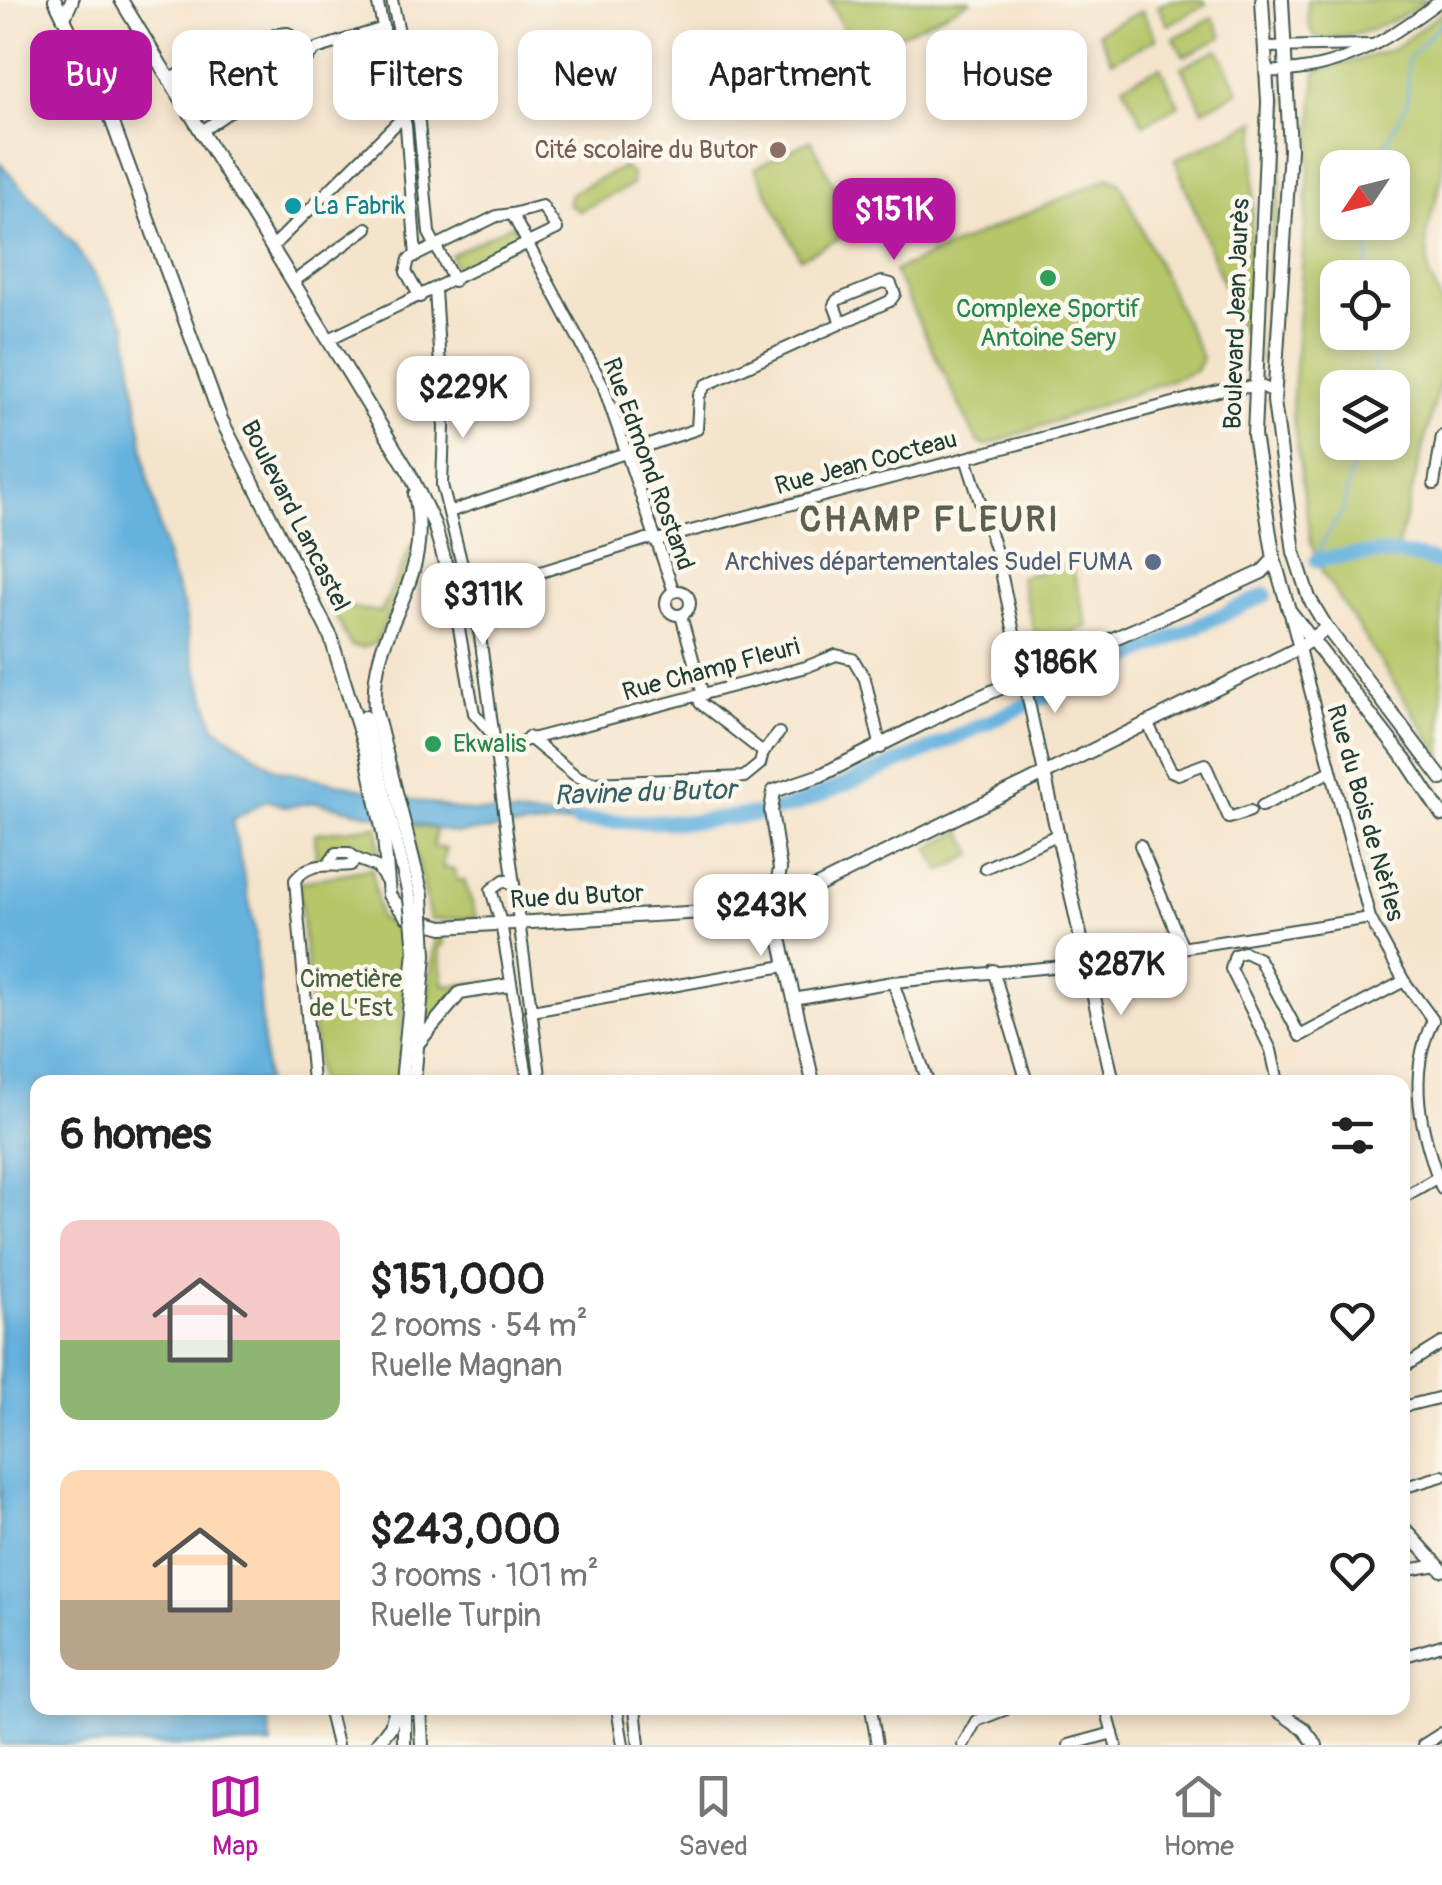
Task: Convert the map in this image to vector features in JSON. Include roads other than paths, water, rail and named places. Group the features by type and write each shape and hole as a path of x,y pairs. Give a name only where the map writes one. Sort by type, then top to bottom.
{"main road":[{"name":"Boulevard Lancastel","path":"55,0 108,110 220,419 330,635 375,751"},
{"path":"64,18 72,0"},
{"path":"121,0 409,472 434,524 451,583"},
{"name":"Boulevard Jean Jaurès","path":"1262,0 1267,72 1254,434 1274,560 1290,610 1408,762 1442,815"},
{"name":"Boulevard Jean Jaurès","path":"1282,0 1288,73 1289,210 1274,392 1284,502 1308,598 1442,779"},
{"path":"409,472 419,518 419,557 410,589 382,646 373,686 375,751 392,839 416,896"},
{"path":"811,1075 774,908 780,870 770,797 779,788 821,775 1028,680 1262,572 1274,560 1288,562 1298,589 1308,598"},
{"path":"774,908 1297,649 1327,628"},
{"path":"375,751 405,826 416,896 420,953 415,1075"},
{"path":"1044,773 1111,1075"},
{"path":"387,884 392,839"},
{"path":"780,870 790,886 805,894"},
{"name":"Rue du Butor","path":"387,884 388,895 406,917 443,927 774,908"},
{"path":"402,1075 420,953"},
{"path":"417,1046 460,994 510,985"},
{"path":"1410,1535 1440,1567"},
{"path":"376,1745 391,1726 394,1715"},
{"path":"404,1715 404,1745"},
{"path":"417,1715 418,1745"},
{"path":"1284,1715 1304,1729 1316,1745"}],"street":[{"path":"313,53 384,28 377,0"},
{"path":"392,0 414,96 429,233 454,281"},
{"path":"1267,72 1308,71 1382,44 1442,0"},
{"path":"1266,47 1336,49 1382,44"},
{"path":"202,131 218,120"},
{"path":"272,247 400,120"},
{"path":"404,120 416,256"},
{"path":"328,339 454,281 556,228 542,206 497,216 435,246 406,265 410,291 401,303"},
{"name":"Rue Edmond Rostand","path":"512,214 603,386 674,592"},
{"path":"294,282 367,228"},
{"path":"409,282 420,297"},
{"path":"449,512 697,429 700,396 706,385 841,323 890,300 895,294 891,284 882,282 837,300 834,305 841,323"},
{"path":"435,290 444,427 441,472 470,594 539,1075"},
{"name":"Rue Jean Cocteau","path":"470,594 647,538 656,540 1226,389 1254,386 1274,392"},
{"path":"1434,484 1442,436"},
{"path":"966,458 998,558 1028,680 1044,773"},
{"path":"451,583 474,714 492,734 511,742"},
{"path":"674,592 689,599 689,608 681,615 666,606 674,592"},
{"name":"Rue du Bois de Nèfles","path":"1290,610 1297,649 1370,918 1404,982 1437,1018 1421,1044 1418,1100 1440,1183"},
{"path":"681,615 700,703 762,752"},
{"name":"Rue Champ Fleuri","path":"493,749 846,656 865,679 876,724 887,744"},
{"path":"1148,724 1171,771 1178,774 1205,764 1229,818 1250,812"},
{"path":"528,738 576,776 593,783 744,777 760,764 762,752 779,733"},
{"path":"1262,806 1331,771"},
{"path":"984,868 1059,834"},
{"path":"1140,845 1182,946"},
{"path":"313,1075 292,888 300,874 329,862 336,854 349,853 376,867 387,884"},
{"path":"514,886 504,880 492,886 502,923 527,1075"},
{"path":"793,999 893,982 1087,962 1370,918"},
{"path":"1276,1075 1271,1050 1231,969 1235,955 1244,952 1258,959 1300,1036 1404,982"},
{"path":"532,1010 784,966"},
{"path":"993,970 1025,1075"},
{"path":"510,985 526,976"},
{"path":"893,982 926,1075"},
{"path":"1410,1195 1440,1183"},
{"path":"1410,1363 1442,1343"},
{"path":"1410,1406 1442,1398"},
{"path":"1410,1486 1442,1476"},
{"path":"1410,1570 1440,1567"},
{"path":"1410,1655 1442,1646"},
{"path":"330,1715 340,1745"},
{"path":"618,1715 623,1745"},
{"path":"636,1715 640,1745"},
{"path":"872,1715 877,1745"},
{"path":"963,1745 976,1721 991,1715"},
{"path":"1423,1745 1442,1733"},
{"path":"1069,1745 1114,1739"}],"water":[{"path":"0,163 73,243 126,325 147,473 169,568 184,608 190,647 215,727 277,770 459,810 594,821 456,833 315,802 287,807 267,800 232,820 255,930 265,1075 30,1075 30,1715 268,1715 271,1745 0,1745"}],"waterway":[{"path":"1382,150 1407,103 1408,59 1442,22"},
{"path":"1368,240 1368,260"},
{"path":"1373,350 1374,370"},
{"path":"1317,560 1321,545 1343,510 1353,460"},
{"name":"Ravine du Butor","path":"1317,560 1380,554 1442,564"},
{"name":"Ravine du Butor","path":"576,821 691,822 760,814 796,805 928,750 1265,595"}],"place":[{"name":"Cité scolaire du Butor","path":"778,150"},
{"name":"La Fabrik","path":"293,206"},
{"name":"Complexe Sportif Antoine Sery","path":"1048,278"},
{"name":"Archives départementales Sudel FUMA","path":"1153,562"},
{"name":"Ekwalis","path":"433,744"}],"district":[{"name":"CHAMP FLEURI","path":"930,520"}],"park label":[{"name":"Cimetière de L'Est","path":"351,994"}]}
